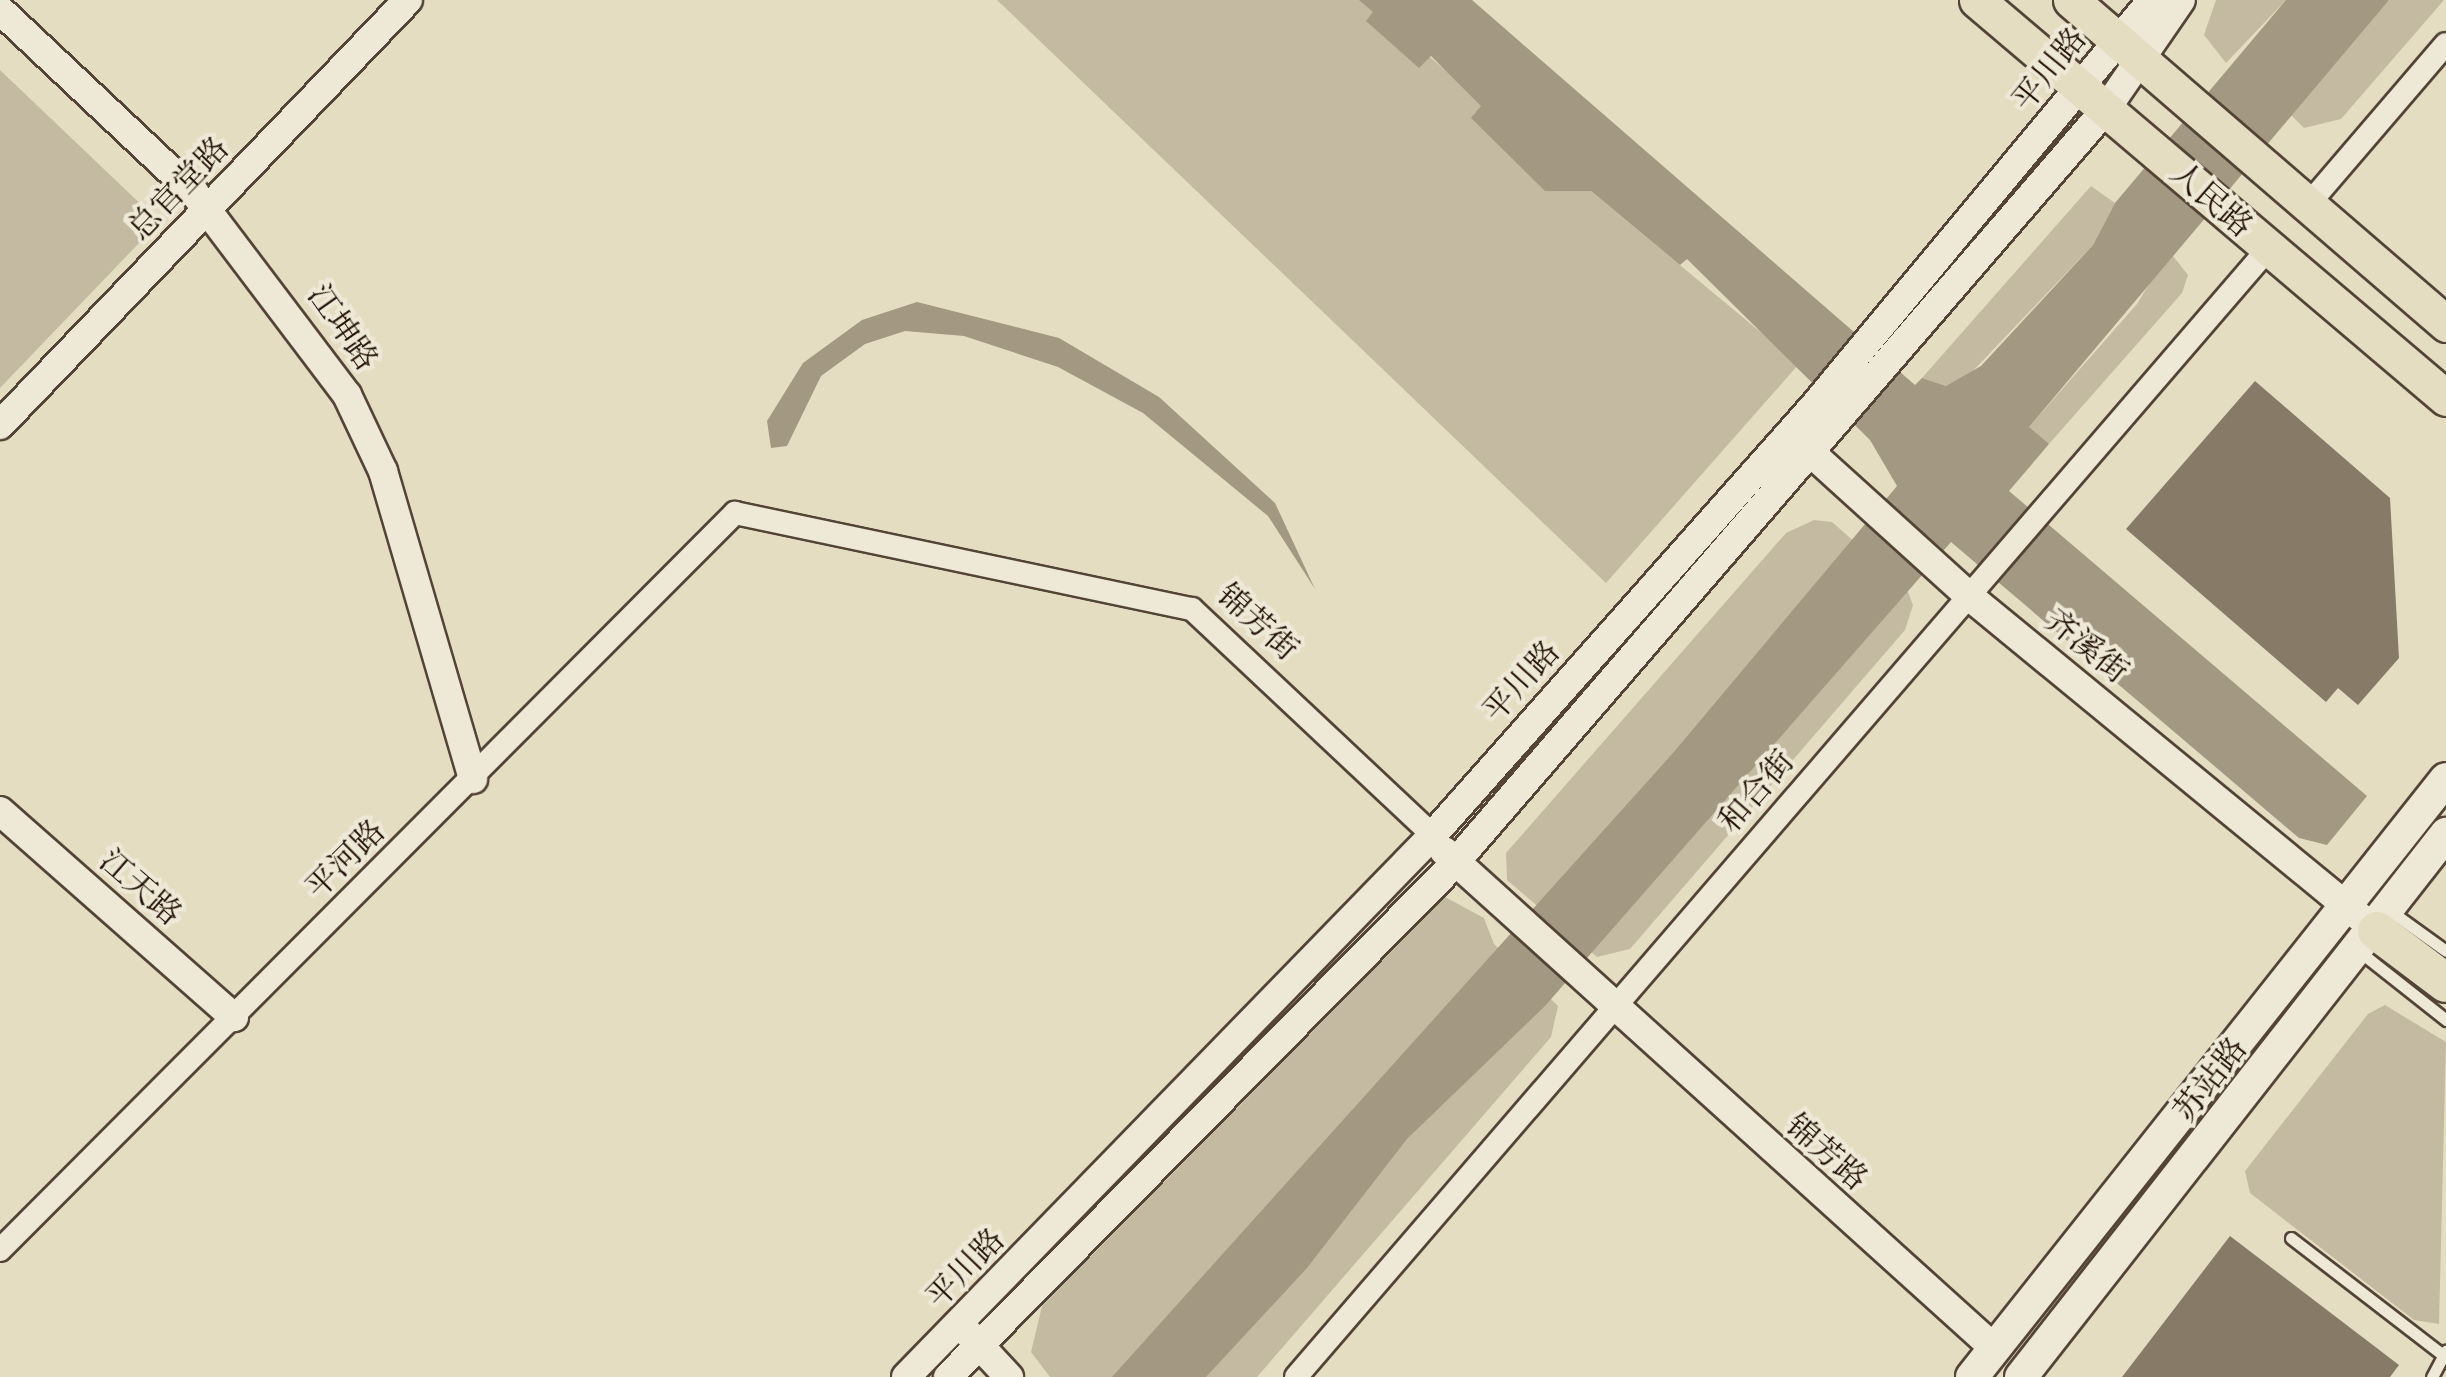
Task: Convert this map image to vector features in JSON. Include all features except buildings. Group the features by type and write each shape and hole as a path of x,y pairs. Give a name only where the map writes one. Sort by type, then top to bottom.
{"highway":[{"path":"2377,931 2446,982"}],"main road":[{"name":"人民路","path":"1977,0 2446,398"},
{"name":"人民路","path":"2071,0 2446,324"},
{"name":"苏站路","path":"1972,1377 2446,779"},
{"name":"苏站路","path":"2026,1375 2377,931 2446,834"}],"street":[{"name":"总官堂路","path":"0,425 408,0"},
{"name":"平川路","path":"906,1377 961,1325 1433,835 1790,433 1824,416 1902,347 2094,99 2152,0"},
{"name":"平川路","path":"2127,48 2181,0"},
{"name":"江坤路","path":"0,10 208,210 346,394 384,471 474,779"},
{"path":"2308,206 2446,44"},
{"name":"平川路","path":"948,1377 1453,864 1810,454 1824,416 1881,326 2094,99"},
{"name":"和合街","path":"1296,1377 2267,250"},
{"name":"齐溪街","path":"1790,433 1941,572 1975,588 2377,931"},
{"name":"平河路","path":"0,1250 474,779 735,513"},
{"name":"锦芳街","path":"735,513 1192,608 1433,835 1453,864 1612,1011"},
{"name":"江天路","path":"0,811 234,1017"},
{"name":"锦芳路","path":"1612,1011 1995,1348"},
{"path":"961,1325 1009,1377"}],"lane":[{"path":"2377,931 2446,951"},
{"path":"2377,931 2446,1020"},
{"path":"2291,1238 2444,1353 2432,1377"},
{"path":"1995,1348 2026,1375"}],"shaded area":[{"path":"997,0 1361,0 1799,364 1606,583"},
{"path":"1359,0 1472,0 1915,385 1922,378 1946,386 1981,366 2093,245 2115,203 2286,0 2389,0 2029,427 2049,444 2009,491 2367,796 2327,845 2299,838 1951,542 1545,1006 1407,1139 1307,1268 1206,1377 1112,1377 1673,753 1897,486 1870,440 1687,259 1680,265 1591,191 1545,191 1471,118 1481,106 1431,56 1419,68 1366,21 1373,12"},
{"path":"2216,0 2286,0 2226,63 2204,35"},
{"path":"2389,0 2444,0 2341,119 2304,128 2288,112"},
{"path":"0,70 150,213 141,241 0,388"},
{"path":"2091,186 2115,203 2093,245 1969,375 1946,386 1922,378"},
{"path":"2169,251 2188,275 2182,293 2049,444 2028,428 2137,304"},
{"path":"917,302 1059,338 1159,397 1275,503 1315,589 1268,516 1143,413 1058,367 964,336 905,331 865,344 821,376 787,446 771,448 767,421 803,363 862,320"},
{"path":"1814,520 1832,522 1906,587 1913,605 1905,630 1630,949 1597,957 1507,880 1506,853 1786,533"},
{"path":"1445,897 1484,918 1494,944 1558,1006 1551,1037 1257,1377 1050,1377 1031,1352 1042,1306"},
{"path":"2385,1005 2446,1042 2439,1324 2414,1320 2250,1193 2245,1171 2368,1014"}]}
